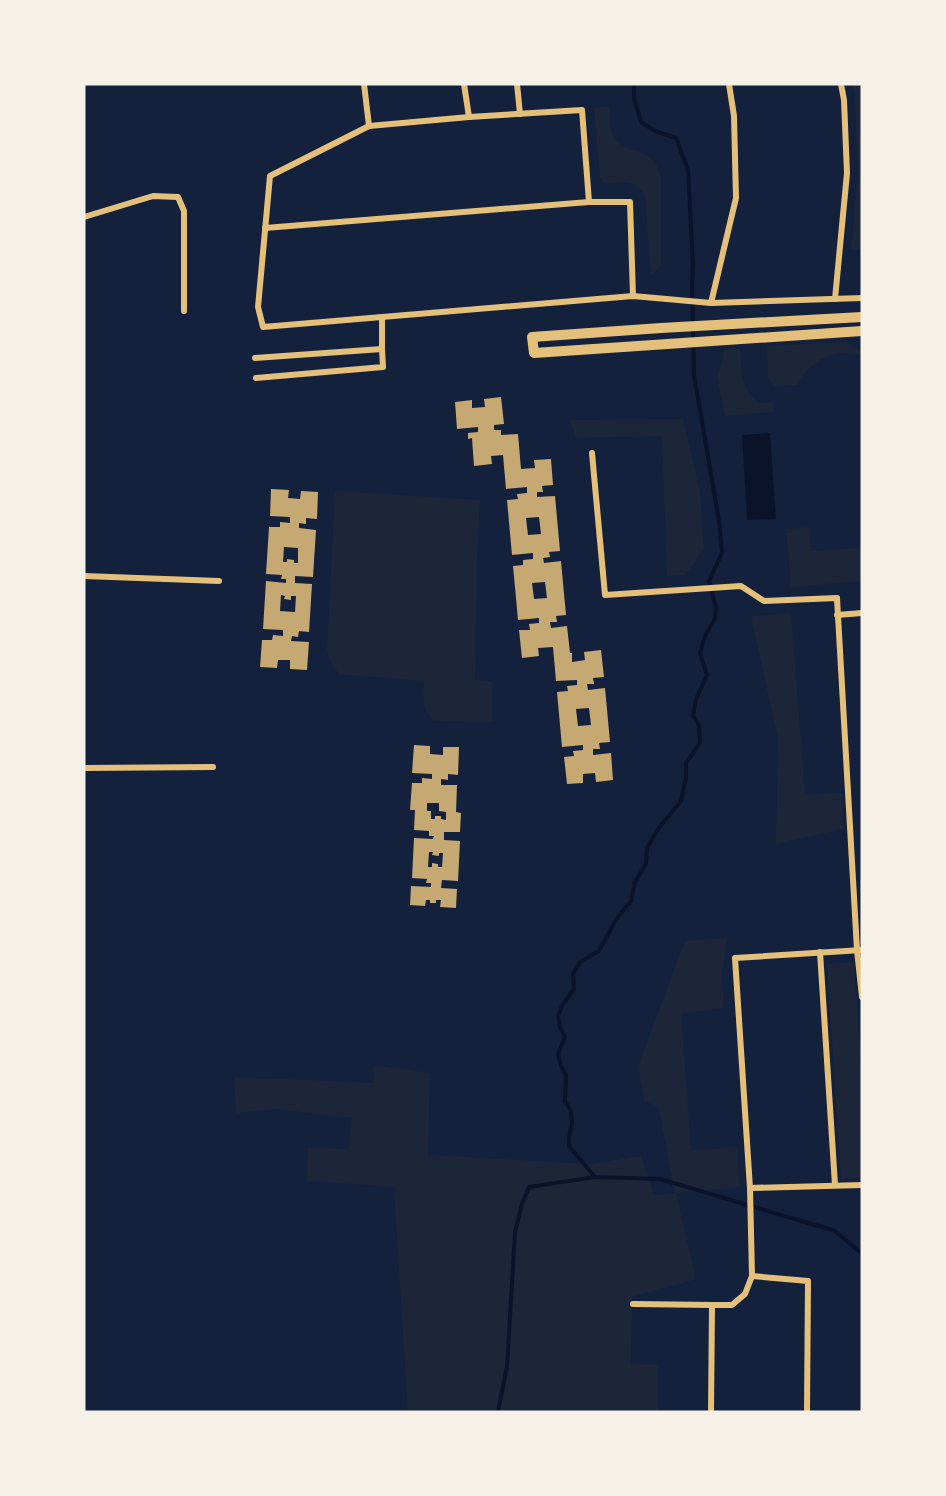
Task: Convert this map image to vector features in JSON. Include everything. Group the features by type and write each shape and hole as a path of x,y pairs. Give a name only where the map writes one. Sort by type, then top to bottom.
{"street":[{"path":"364,84 369,126"},
{"path":"464,84 469,117"},
{"path":"517,84 520,114"},
{"path":"711,303 736,198 734,116 729,84"},
{"path":"835,299 847,172 844,100 841,84"},
{"path":"589,202 582,110 369,126 270,176 258,307 263,327 633,296 711,303 862,298"},
{"path":"84,217 153,196 178,197 184,211 184,311"},
{"path":"265,228 589,202 630,202 633,296"},
{"path":"860,317 861,335 710,341 534,353 532,337 860,317"},
{"path":"256,378 383,367 382,318"},
{"path":"255,358 382,349"},
{"path":"592,453 605,595 741,586 764,601 837,598 862,997"},
{"path":"84,576 219,581"},
{"path":"837,615 862,613"},
{"path":"84,768 213,767"},
{"path":"633,1304 732,1305 745,1294 752,1276 750,1188 735,958 860,950"},
{"path":"820,952 835,1185"},
{"path":"750,1188 862,1185"},
{"path":"752,1276 808,1281 807,1412"},
{"path":"711,1412 712,1305"}],"shaded area":[{"path":"852,84 862,84 862,250 851,249 858,173 855,98"},
{"path":"609,106 611,128 615,139 620,145 651,159 657,166 661,177 661,266 651,275 645,195 632,184 606,183 600,177 594,108"},
{"path":"846,342 862,351 862,356 842,353 824,358 816,362 802,376 797,385 776,386 768,377 767,346"},
{"path":"740,348 742,379 748,392 759,403 773,402 774,412 725,416 717,376 722,364 724,349"},
{"path":"683,419 700,492 704,549 685,575 667,576 662,436 576,438 570,420"},
{"path":"770,433 776,519 747,520 742,435"},
{"path":"335,491 480,500 475,680 492,681 492,722 434,721 425,707 424,681 339,674 330,661 327,650"},
{"path":"809,527 811,551 862,548 862,581 791,587 786,529"},
{"path":"791,613 805,794 842,793 843,829 776,844 778,739 751,616"},
{"path":"727,938 722,973 724,1008 681,1013 691,1151 737,1147 740,1187 676,1193 696,1279 632,1297 631,1364 658,1365 658,1412 408,1412 394,1187 307,1181 308,1148 348,1149 352,1118 276,1109 236,1113 234,1078 374,1083 373,1065 430,1073 428,1155 592,1164 641,1156 654,1195 675,1193 659,1109 644,1100 638,1066 685,941"},
{"path":"854,962 862,1083 862,1178 841,1179 827,964"}],"building":[{"path":"501,397 504,424 494,425 494,430 501,430 501,435 518,434 521,469 535,468 534,460 551,459 553,485 542,486 543,492 537,492 537,497 555,496 560,551 549,552 550,557 543,558 544,563 561,561 566,615 556,616 557,622 550,622 551,628 567,626 572,662 585,660 584,652 601,650 604,677 593,678 594,684 587,684 588,690 605,688 610,742 599,743 600,749 593,749 593,755 611,753 613,780 596,782 595,773 583,774 583,783 567,784 564,757 574,756 573,751 583,750 583,745 562,747 557,692 568,691 567,686 577,685 577,680 556,681 553,647 538,648 539,656 522,658 519,630 530,630 529,624 539,623 539,618 518,620 513,566 523,565 523,560 533,559 533,553 512,555 507,500 518,499 517,494 527,493 527,487 506,489 503,455 491,456 492,464 474,466 472,438 468,439 468,433 478,432 478,427 457,429 455,402 472,400 472,408 485,407 484,399","holes":["539,517 541,534 528,535 526,518","545,582 547,598 534,599 532,583","589,708 591,725 578,726 576,709"]},
{"path":"271,489 289,490 288,498 300,499 301,491 318,492 317,519 306,518 306,524 299,523 299,528 316,530 313,577 295,576 295,583 312,584 309,632 299,631 298,637 292,636 291,641 309,642 307,670 290,669 290,660 278,660 277,668 260,667 262,640 272,640 273,635 283,636 283,630 263,629 266,581 286,583 286,579 281,579 282,575 266,574 269,527 280,527 280,522 290,523 290,517 270,516","holes":["284,547 298,548 298,563 287,559 287,562 283,562","281,595 285,596 284,599 291,600 291,596 296,596 295,612 280,611"]},
{"path":"414,745 430,746 430,754 443,755 443,747 459,747 458,775 448,774 448,780 441,779 441,785 457,785 456,812 461,813 460,832 444,832 444,840 460,841 458,881 442,880 441,888 457,889 456,908 440,907 441,900 430,903 430,900 426,900 425,906 410,905 411,886 431,887 431,883 426,883 427,879 412,878 414,838 433,839 434,836 429,836 429,831 414,830 415,810 410,810 412,783 422,783 422,778 432,779 432,774 412,773","holes":["427,803 439,803 439,811 446,812 446,820 441,819 441,816 431,819 431,811 427,811","429,852 439,856 439,853 443,853 442,867 432,863 432,867 428,867"]}],"waterway":[{"path":"634,84 634,98 641,122 655,131 676,138 688,170 693,264 694,375 719,521 722,553 709,581 716,608 715,619 705,636 700,653 707,675 696,699 693,716 699,725 700,743 686,763 686,778 681,801 658,829 647,848 646,864 635,882 631,901 617,918 599,951 580,962 573,974 574,989 558,1016 565,1037 558,1054 566,1075 565,1101 571,1111 569,1146 595,1177 660,1179 835,1231 862,1254"},
{"path":"498,1412 507,1367 515,1232 529,1187 595,1177"}]}
